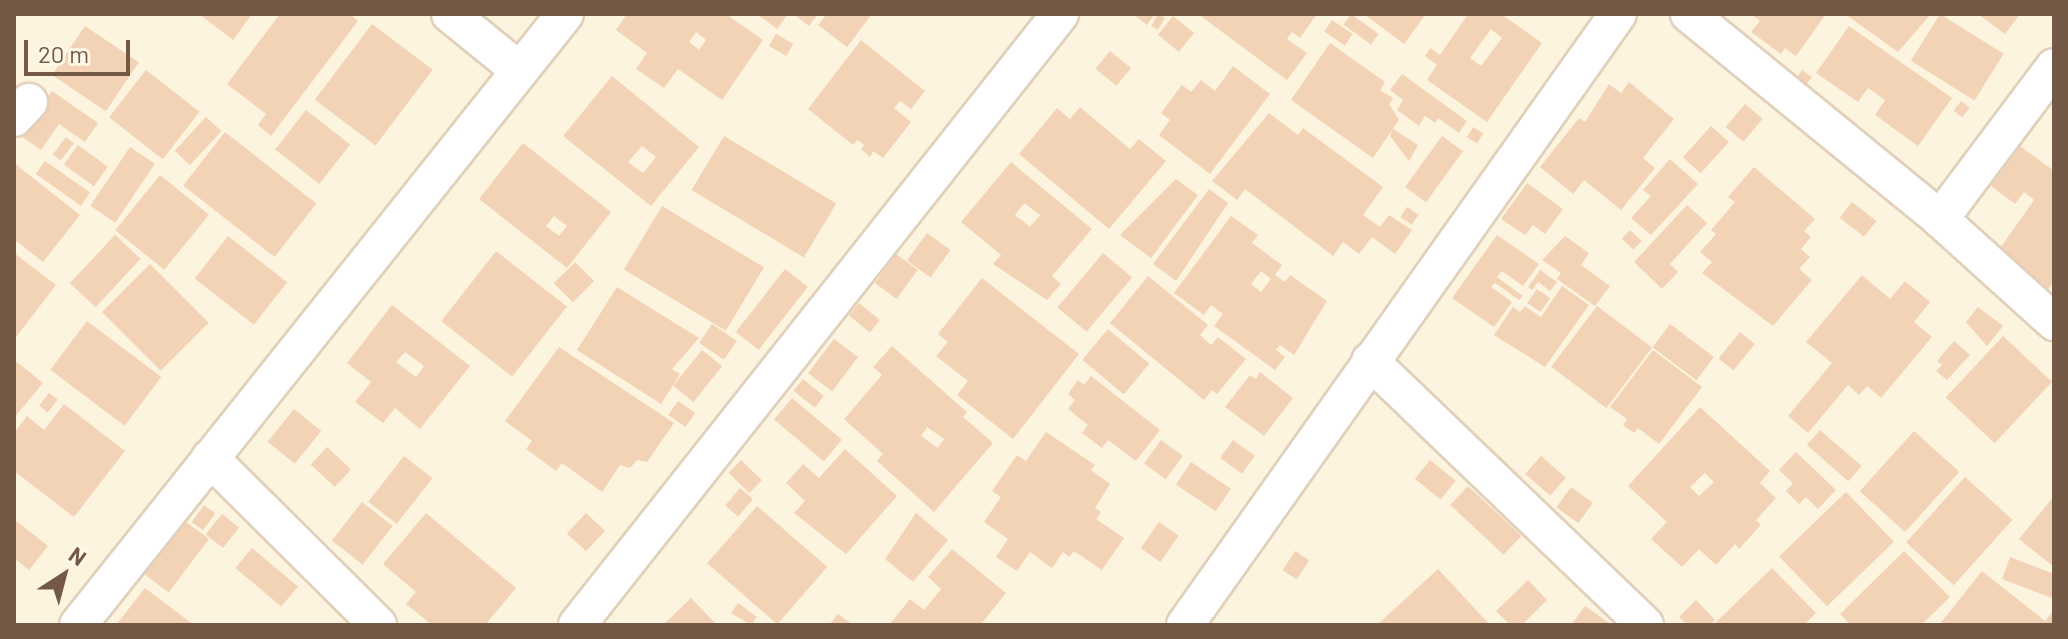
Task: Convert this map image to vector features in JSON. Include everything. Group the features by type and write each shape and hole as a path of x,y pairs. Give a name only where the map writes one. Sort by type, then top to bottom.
{"street":[{"path":"450,14 519,70"},
{"path":"78,625 565,14"},
{"path":"577,625 1060,14"},
{"path":"1689,14 1940,219 2054,322"},
{"path":"1185,625 1611,17"},
{"path":"1940,219 2054,67"},
{"path":"1370,361 1645,625"},
{"path":"210,458 378,625"}],"building":[{"path":"199,14 252,14 233,40"},
{"path":"280,14 350,14 358,21 271,136 258,125 266,114 227,84"},
{"path":"627,14 726,14 763,40 722,100 678,69 664,88 636,69 647,53 616,30","holes":["696,32 706,40 699,50 689,42"]},
{"path":"757,14 788,14 777,29"},
{"path":"793,14 818,14 809,26"},
{"path":"827,14 872,14 847,47 818,25"},
{"path":"1133,14 1155,14 1147,25"},
{"path":"1158,14 1165,18 1158,30 1151,26"},
{"path":"1198,14 1317,14 1300,38 1292,32 1287,39 1307,53 1287,80"},
{"path":"1351,14 1379,34 1371,45 1343,25"},
{"path":"1364,14 1426,14 1404,44"},
{"path":"1468,14 1501,14 1542,43 1487,122 1427,80 1437,65 1425,56 1430,48 1440,55","holes":["1491,29 1502,38 1481,66 1470,58"]},
{"path":"1751,14 1826,14 1796,56 1785,48 1781,54 1751,32 1760,21"},
{"path":"1845,14 1931,14 1898,52"},
{"path":"1940,14 2004,54 1974,100 1911,61"},
{"path":"1978,14 2020,14 2005,34"},
{"path":"1173,16 1194,33 1179,52 1158,35"},
{"path":"1332,20 1353,34 1345,46 1324,32"},
{"path":"372,24 433,70 376,146 315,100"},
{"path":"85,26 139,62 106,111 52,75"},
{"path":"1849,26 1952,98 1918,146 1875,115 1885,100 1868,88 1858,102 1816,73"},
{"path":"776,34 793,44 786,56 769,46"},
{"path":"861,40 925,91 911,109 900,101 894,108 911,122 883,158 873,151 870,157 861,149 864,145 858,140 853,145 808,109"},
{"path":"1330,43 1385,82 1380,90 1393,98 1389,104 1399,120 1373,158 1291,100"},
{"path":"1110,51 1131,68 1117,86 1096,69"},
{"path":"1233,66 1270,94 1210,174 1159,135 1170,120 1161,113 1182,85 1191,92 1201,80 1215,91"},
{"path":"146,70 200,112 163,159 109,117"},
{"path":"1802,70 1812,77 1804,88 1794,81"},
{"path":"1402,74 1467,121 1459,133 1438,118 1435,123 1425,116 1419,126 1397,110 1403,100 1390,90"},
{"path":"612,76 699,147 651,206 563,136","holes":["642,146 656,157 643,173 628,162"]},
{"path":"1629,82 1674,119 1643,158 1655,168 1621,210 1584,180 1573,194 1540,167 1579,118 1585,122 1609,84 1621,93"},
{"path":"52,91 98,123 85,142 59,124 41,150 21,136"},
{"path":"1961,101 1970,108 1962,117 1954,110"},
{"path":"1745,104 1763,119 1743,142 1726,127"},
{"path":"1080,107 1130,149 1139,139 1166,161 1109,229 1019,154 1057,108 1070,119"},
{"path":"306,110 350,144 319,184 275,149"},
{"path":"1269,113 1298,135 1303,128 1383,187 1363,215 1380,227 1389,215 1412,230 1395,254 1372,237 1359,254 1343,242 1333,256 1245,189 1237,200 1212,181"},
{"path":"206,117 221,131 190,165 175,151"},
{"path":"1711,126 1729,142 1701,173 1683,157"},
{"path":"1473,127 1483,133 1477,143 1467,137"},
{"path":"1393,129 1418,145 1409,161 1390,136"},
{"path":"225,132 316,203 275,257 183,186"},
{"path":"724,136 836,203 804,257 692,190"},
{"path":"1442,136 1463,151 1426,202 1405,187"},
{"path":"66,137 74,143 61,161 53,155"},
{"path":"523,143 611,212 567,268 479,199","holes":["554,216 567,226 559,236 546,226"]},
{"path":"78,145 108,167 94,186 64,164"},
{"path":"2020,146 2054,171 2054,281 2047,291 1996,254 2034,200 2024,192 2015,204 1991,186"},
{"path":"130,147 155,164 115,223 90,206"},
{"path":"1670,159 1698,184 1651,235 1631,218 1651,196 1643,190"},
{"path":"45,161 90,193 81,206 36,174"},
{"path":"1011,162 1092,229 1052,276 1061,284 1047,300 993,264 1001,255 961,222","holes":["1024,203 1040,215 1030,227 1015,215"]},
{"path":"14,163 80,215 43,262 14,239"},
{"path":"1754,167 1815,219 1804,231 1811,237 1801,249 1810,257 1799,269 1812,280 1773,326 1702,273 1712,262 1700,252 1716,234 1711,230 1735,202 1728,197"},
{"path":"160,175 209,215 164,270 115,230"},
{"path":"1176,179 1198,195 1151,258 1120,235"},
{"path":"1527,183 1563,209 1545,234 1533,225 1525,235 1501,219"},
{"path":"1209,189 1228,203 1176,281 1153,264"},
{"path":"1852,202 1876,221 1864,237 1840,218"},
{"path":"1687,205 1707,223 1670,264 1678,272 1662,289 1634,262"},
{"path":"662,206 764,267 726,331 624,269"},
{"path":"1407,207 1419,215 1412,225 1400,217"},
{"path":"1231,216 1258,235 1252,243 1282,265 1275,275 1285,282 1290,275 1327,301 1294,355 1280,345 1276,350 1285,357 1275,370 1214,326 1223,314 1211,305 1204,315 1174,293","holes":["1261,271 1271,279 1261,292 1251,284"]},
{"path":"1630,230 1642,241 1634,250 1622,239"},
{"path":"927,233 950,250 930,278 907,261"},
{"path":"115,235 141,259 96,307 70,283"},
{"path":"1497,235 1539,264 1523,286 1502,271 1497,277 1523,296 1519,300 1495,283 1491,287 1512,302 1494,327 1452,298"},
{"path":"228,236 287,282 254,325 195,279"},
{"path":"1565,236 1589,253 1581,265 1610,286 1595,306 1557,279 1561,273 1542,260"},
{"path":"496,251 567,306 512,377 441,321"},
{"path":"14,253 56,285 16,337 14,335"},
{"path":"1103,253 1132,277 1086,332 1057,307"},
{"path":"896,254 918,270 897,299 875,283"},
{"path":"575,262 594,281 573,302 554,283"},
{"path":"150,264 209,323 161,371 102,312"},
{"path":"785,269 808,287 759,350 736,332"},
{"path":"1540,270 1557,282 1550,291 1538,282 1532,290 1528,287"},
{"path":"1862,275 1890,299 1905,281 1930,302 1914,322 1932,337 1881,398 1867,386 1859,395 1848,385 1808,433 1788,416 1832,363 1806,342"},
{"path":"1148,276 1208,325 1200,335 1211,345 1218,337 1246,359 1217,394 1212,390 1204,400 1110,323"},
{"path":"982,278 1079,354 1013,439 957,395 968,381 936,356 948,342 938,334"},
{"path":"1562,286 1589,305 1545,367 1494,335 1513,307 1520,312 1525,306 1541,317"},
{"path":"617,287 699,338 672,369 680,374 661,404 577,350"},
{"path":"1537,289 1550,298 1540,312 1527,303"},
{"path":"859,303 880,320 870,332 849,315"},
{"path":"392,305 470,366 420,429 395,408 383,423 355,402 371,382 347,363","holes":["405,352 424,366 416,377 396,362"]},
{"path":"1597,306 1652,348 1606,408 1551,367"},
{"path":"1978,307 2003,326 1987,346 1966,322"},
{"path":"87,321 161,377 125,426 50,370"},
{"path":"712,324 737,341 724,360 699,343"},
{"path":"1670,324 1714,357 1696,380 1653,347"},
{"path":"1108,329 1149,364 1124,394 1082,360"},
{"path":"1740,332 1755,344 1733,370 1719,358"},
{"path":"2003,336 2052,382 1995,443 1946,397"},
{"path":"834,339 858,357 832,391 808,373"},
{"path":"1954,341 1970,355 1947,380 1936,371 1942,365 1937,361"},
{"path":"892,346 967,412 963,417 993,443 934,512 877,461 883,454 844,419 882,375 873,367","holes":["927,427 944,439 938,448 921,436"]},
{"path":"559,347 674,423 647,462 637,460 630,468 620,465 602,492 562,463 556,471 526,449 532,441 505,421"},
{"path":"702,350 722,366 693,402 673,386"},
{"path":"1653,350 1702,387 1659,444 1638,428 1634,433 1623,425 1627,419 1610,407"},
{"path":"17,362 43,383 14,418 14,366"},
{"path":"1260,372 1293,398 1264,436 1225,407 1250,375 1256,379"},
{"path":"1091,376 1160,430 1136,461 1108,440 1102,448 1082,433 1088,425 1068,409 1075,400 1068,394 1078,380 1084,385"},
{"path":"803,379 824,396 815,408 794,391"},
{"path":"49,393 58,400 48,412 39,406"},
{"path":"792,398 842,440 824,461 774,419"},
{"path":"678,401 695,413 685,427 668,415"},
{"path":"64,404 125,451 74,517 14,471 14,433 27,416 44,430"},
{"path":"1700,407 1770,471 1760,483 1776,498 1756,520 1761,525 1739,549 1735,544 1716,565 1699,549 1682,567 1651,539 1667,522 1628,486","holes":["1705,473 1714,482 1699,496 1690,487"]},
{"path":"294,409 321,431 295,464 268,442"},
{"path":"1820,430 1862,466 1848,481 1807,445"},
{"path":"1914,431 1959,472 1905,532 1860,491"},
{"path":"1046,432 1095,465 1091,470 1110,484 1095,508 1101,512 1096,519 1124,538 1102,570 1074,551 1069,557 1063,552 1052,568 1030,552 1017,571 996,557 1008,539 984,522 1001,497 992,491 1017,455 1026,461"},
{"path":"1161,440 1183,456 1166,479 1144,463"},
{"path":"1233,440 1255,456 1242,474 1220,458"},
{"path":"327,447 351,470 335,487 311,465"},
{"path":"845,449 897,496 846,554 794,513 805,501 786,483 803,464 819,478"},
{"path":"1796,452 1836,490 1818,509 1806,497 1799,504 1786,491 1793,483 1779,470"},
{"path":"404,456 432,478 397,524 368,502"},
{"path":"1541,456 1566,478 1550,496 1525,474"},
{"path":"741,460 762,480 749,493 728,473"},
{"path":"1430,460 1456,481 1441,499 1415,479"},
{"path":"1191,462 1231,489 1216,511 1176,484"},
{"path":"1965,477 2013,520 1954,585 1906,542"},
{"path":"1468,486 1521,536 1504,555 1450,505"},
{"path":"1571,487 1593,503 1578,523 1556,507"},
{"path":"740,488 753,499 738,517 725,506"},
{"path":"1846,492 1894,542 1827,606 1779,557"},
{"path":"2054,496 2054,567 2019,539"},
{"path":"362,502 393,526 363,565 332,541"},
{"path":"204,505 215,513 203,530 192,522"},
{"path":"757,506 827,567 777,624 707,563"},
{"path":"426,513 516,588 485,625 432,625 406,604 416,592 383,564"},
{"path":"586,513 605,531 586,551 567,533"},
{"path":"916,513 948,540 913,582 885,559"},
{"path":"222,514 239,528 223,548 206,534"},
{"path":"14,519 48,546 29,570 14,558"},
{"path":"185,521 209,539 169,593 145,575"},
{"path":"1159,522 1179,536 1160,562 1141,548"},
{"path":"252,548 298,587 281,606 235,568"},
{"path":"952,549 1006,593 980,625 889,625 910,599 924,610 941,589 928,577"},
{"path":"1295,551 1309,560 1297,580 1282,570"},
{"path":"1904,551 1950,597 1921,625 1851,625 1840,614"},
{"path":"2010,557 2054,574 2052,598 2002,579"},
{"path":"1772,568 1816,613 1804,625 1713,625"},
{"path":"1438,569 1490,625 1377,625"},
{"path":"1982,571 2045,621 2054,610 2054,625 1939,625"},
{"path":"1528,580 1547,600 1522,625 1510,625 1496,611"},
{"path":"145,588 194,625 116,625"},
{"path":"691,598 717,625 663,625"},
{"path":"1696,600 1715,620 1710,625 1687,625 1679,617"},
{"path":"738,603 757,617 751,625 731,613"},
{"path":"1585,606 1612,625 1571,625"},
{"path":"838,614 853,625 829,625"}]}
